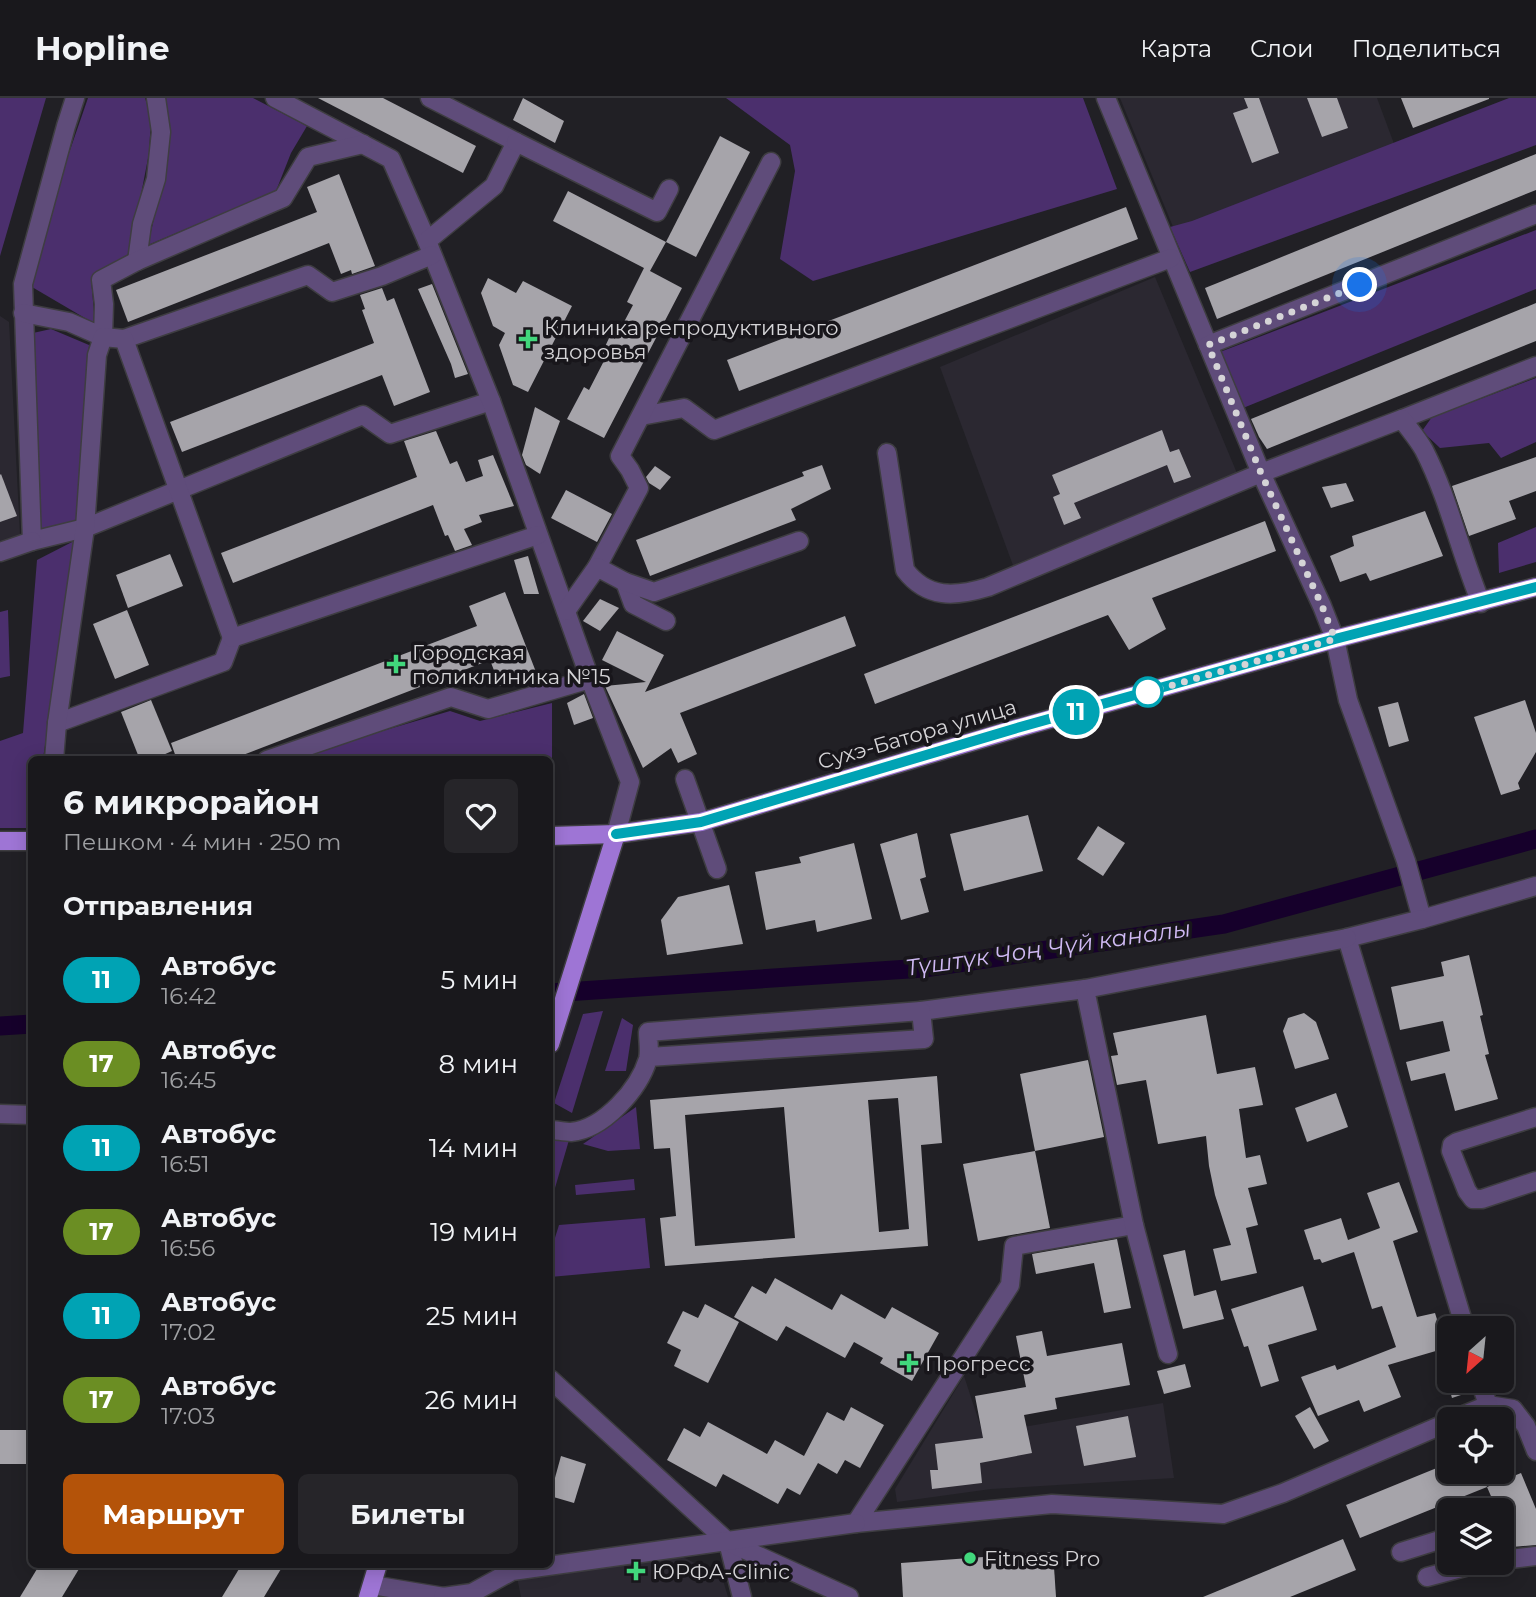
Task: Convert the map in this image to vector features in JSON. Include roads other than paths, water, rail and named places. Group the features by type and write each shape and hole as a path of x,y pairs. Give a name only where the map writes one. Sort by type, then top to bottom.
{"main road":[{"name":"Сухэ-Батора улица","path":"553,836 616,834 701,822 1017,728 1335,639 1536,587"},
{"path":"553,1035 616,834"},
{"path":"0,841 28,841"},
{"path":"370,1591 377,1568"}],"street":[{"path":"32,541 23,284 75,98"},
{"path":"137,261 142,224 156,179 161,132 156,98"},
{"path":"275,98 391,159 491,401 590,679 630,782 616,834"},
{"path":"430,98 657,212 669,189"},
{"path":"1106,98 1261,473 1335,639 1348,700 1406,861 1422,919"},
{"path":"23,313 69,322 103,337 124,339 308,275 332,292 382,276 429,248 494,186 516,142"},
{"path":"54,756 85,528 97,355 103,337 104,304 101,281 137,261 283,198 308,157 363,144"},
{"path":"566,611 597,567 639,488 620,456 771,162"},
{"path":"1208,345 1536,214"},
{"path":"641,416 684,408 714,430 1171,258"},
{"path":"57,723 223,662 232,638 124,339"},
{"path":"887,453 905,570 913,580 928,590 949,596 961,595 988,587 1261,473 1536,366"},
{"path":"0,552 85,528 363,415 390,434 491,401"},
{"path":"1402,419 1423,448 1449,510 1467,569 1481,603"},
{"path":"232,638 538,535"},
{"path":"597,567 625,582 654,592 799,541"},
{"path":"625,582 633,604 666,621"},
{"path":"279,756 451,697 488,709 590,679"},
{"path":"685,779 717,869"},
{"path":"553,1130 572,1132 587,1128 614,1111 628,1096 649,1057 648,1032 921,1011 1085,989 1347,938 1536,886"},
{"path":"1347,938 1461,1316"},
{"path":"1085,989 1134,1225 1168,1354"},
{"path":"649,1057 924,1039 921,1011"},
{"path":"0,1115 28,1115"},
{"path":"1536,1117 1457,1142 1452,1145 1451,1151 1467,1191 1474,1199 1482,1199 1536,1181"},
{"path":"856,1523 1010,1285 1014,1247 1134,1225"},
{"path":"553,1382 728,1542 849,1597"},
{"path":"1484,1393 1488,1405"},
{"path":"1483,1407 1488,1405 1513,1409 1526,1426 1536,1451"},
{"path":"553,1565 856,1523 1052,1504 1223,1514 1283,1493 1437,1427"},
{"path":"1401,1552 1437,1541"},
{"path":"728,1542 742,1597"},
{"path":"1514,1559 1536,1556"},
{"path":"370,1591 444,1597 472,1594 512,1570 527,1568"},
{"path":"1427,1577 1437,1574"}],"waterway":[{"name":"Түштүк Чоң Чүй каналы","path":"553,993 924,968 1224,924 1536,839"},
{"name":"Түштүк Чоң Чүй каналы","path":"0,1026 28,1024"}],"place":[{"name":"Клиника репродуктивного здоровья","path":"528,339"},
{"name":"Городская поликлиника №15","path":"396,664"},
{"name":"Прогресс","path":"909,1363"},
{"name":"Fitness Pro","path":"970,1558"},
{"name":"ЮРФА-Clinic","path":"636,1571"}]}
